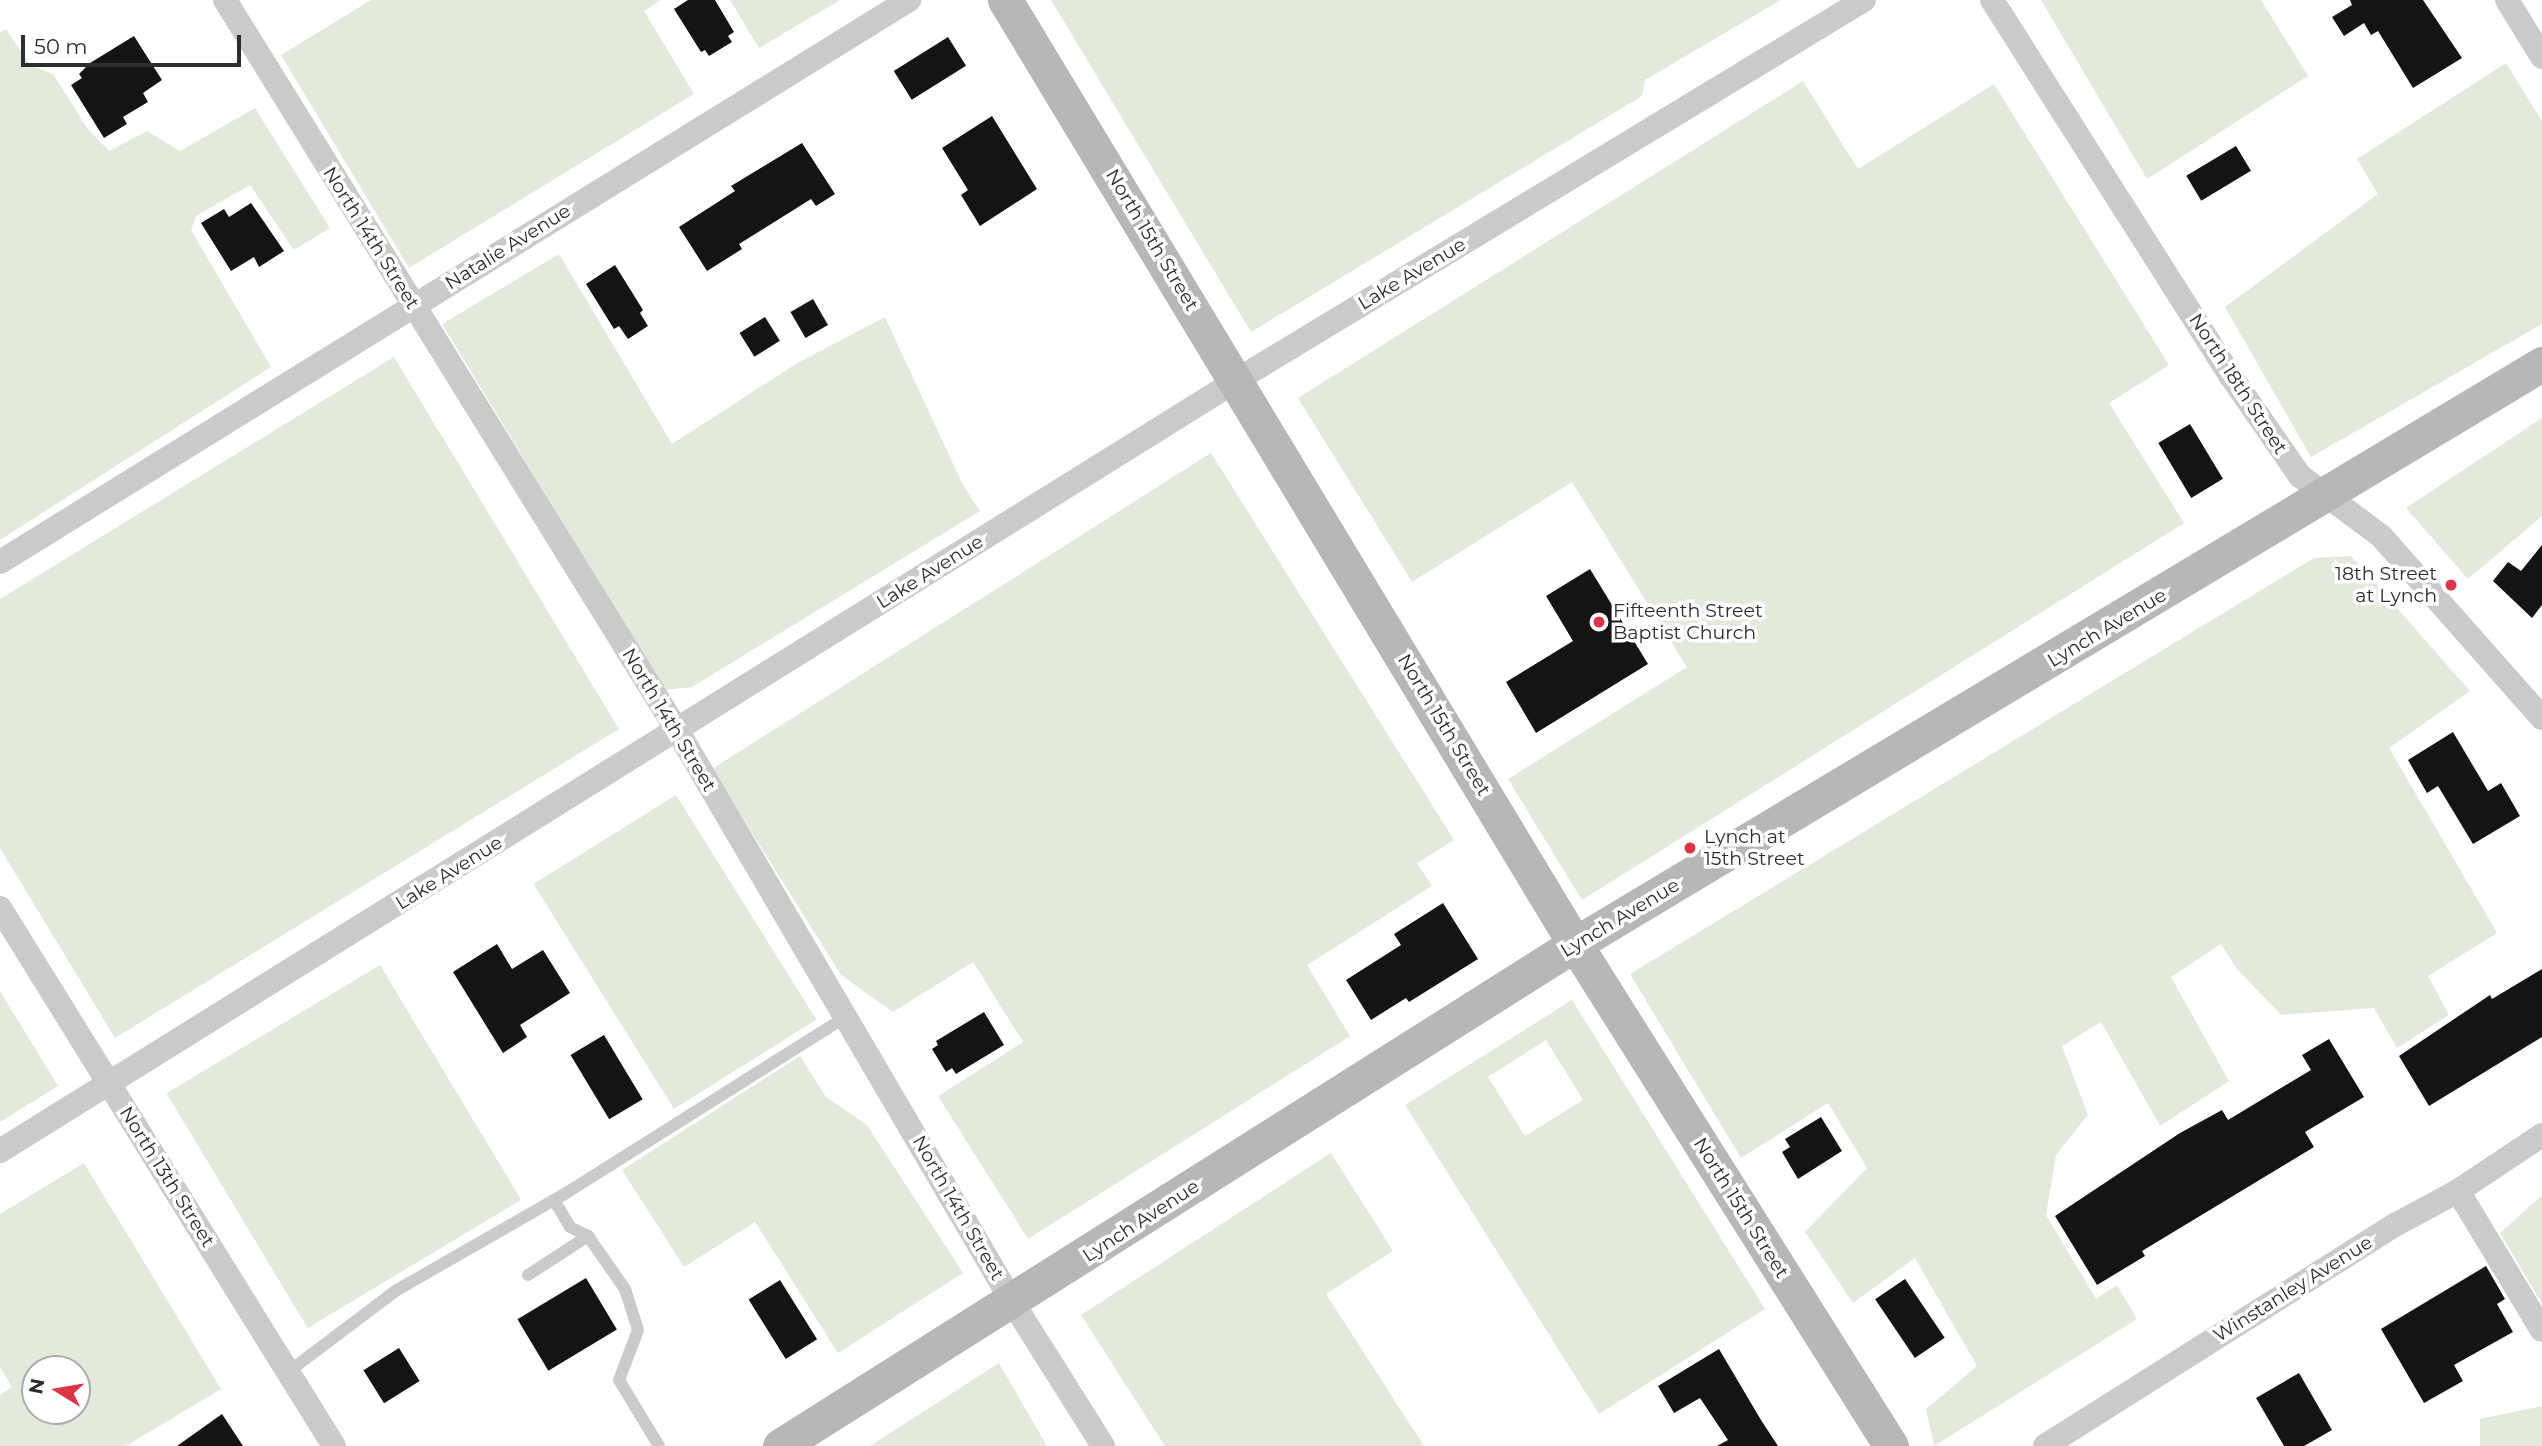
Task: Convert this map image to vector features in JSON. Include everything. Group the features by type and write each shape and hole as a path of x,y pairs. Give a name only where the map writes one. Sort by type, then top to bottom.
{"street":[{"name":"North 14th Street","path":"225,0 677,730 1013,1303 1103,1446"},
{"name":"Natalie Avenue","path":"0,562 909,0"},
{"name":"North 15th Street","path":"1005,0 1237,380 1575,944 1891,1446"},
{"name":"Lake Avenue","path":"0,1151 110,1085 1237,380 1864,0"},
{"name":"North 18th Street","path":"1992,0 2277,445 2300,476 2381,536 2542,718"},
{"path":"2507,0 2542,57"},
{"name":"Lynch Avenue","path":"780,1446 1013,1303 1575,944 2542,364"},
{"name":"North 13th Street","path":"0,908 334,1446"},
{"name":"Winstanley Avenue","path":"2045,1446 2395,1225 2458,1191 2542,1135"},
{"path":"2458,1191 2542,1330"}],"lane":[{"path":"288,1372 397,1290 554,1200 846,1017"},
{"path":"554,1200 570,1227 588,1236 625,1289 638,1330 619,1380 659,1446"},
{"path":"528,1275 588,1236"}],"green space":[{"path":"371,0 661,0 644,11 694,94 409,268 281,55"},
{"path":"730,0 840,0 759,48"},
{"path":"1051,0 1781,0 1645,80 1642,96 1251,332"},
{"path":"2041,0 2261,0 2308,76 2147,179"},
{"path":"6,29 30,65 53,74 87,128 109,151 147,131 180,151 255,108 330,228 294,250 250,185 196,216 191,230 271,367 0,540 0,33"},
{"path":"2506,63 2542,121 2542,324 2311,457 2225,307 2378,194 2357,159"},
{"path":"1803,81 1858,169 1994,84 2169,365 2109,403 2184,523 1582,900 1508,779 1687,667 1572,482 1412,582 1298,398"},
{"path":"559,254 672,444 799,362 885,317 962,483 980,511 692,687 664,690 442,324"},
{"path":"394,357 619,729 115,1038 0,848 0,599"},
{"path":"2542,418 2542,516 2468,579 2406,508"},
{"path":"1211,453 1454,840 1417,863 1432,886 1307,965 1350,1036 1028,1239 938,1096 1023,1042 973,962 893,1012 841,975 712,769"},
{"path":"2351,556 2470,691 2389,748 2497,933 2428,976 2449,1015 2397,1048 2374,1008 2281,1015 2237,969 2221,944 2171,977 2229,1081 2160,1126 2101,1022 2062,1046 2088,1115 2056,1155 2046,1215 2096,1299 2117,1285 2137,1319 1934,1446 1926,1409 1977,1366 1915,1258 1853,1303 1805,1232 1867,1168 1828,1103 1741,1158 1630,974 2314,558"},
{"path":"676,795 816,1020 674,1109 534,884"},
{"path":"380,965 521,1200 308,1328 167,1093"},
{"path":"0,991 58,1086 0,1122"},
{"path":"1572,1000 1765,1309 1599,1414 1405,1105","holes":["1546,1040 1583,1100 1525,1136 1488,1077"]},
{"path":"800,1056 826,1097 867,1125 963,1273 838,1353 755,1222 684,1267 622,1170"},
{"path":"1331,1153 1393,1251 1326,1294 1424,1446 1165,1446 1081,1315"},
{"path":"84,1163 221,1389 126,1446 0,1446 0,1395 12,1387 0,1367 0,1214"},
{"path":"2542,1195 2542,1304 2500,1233"},
{"path":"999,1363 1047,1446 870,1446"},
{"path":"2542,1406 2542,1446 2480,1446 2480,1419"}],"building":[{"path":"688,0 715,0 734,32 728,36 732,42 709,56 705,50 701,52 674,9"},
{"path":"2350,0 2423,0 2462,58 2413,88 2378,31 2371,35 2364,23 2344,36 2332,17 2352,5"},
{"path":"134,36 162,80 143,93 148,102 123,117 127,124 104,138 71,85 82,78 79,74 90,63"},
{"path":"948,37 966,66 912,100 894,71"},
{"path":"992,116 1037,189 980,226 961,195 968,190 942,148"},
{"path":"802,143 835,194 816,206 811,199 739,244 742,249 707,271 679,227 735,191 731,186"},
{"path":"2236,146 2251,171 2201,201 2186,176"},
{"path":"251,203 284,251 259,267 254,257 231,271 201,223 224,209 229,217"},
{"path":"615,265 643,310 640,313 648,326 628,339 619,326 614,329 586,284"},
{"path":"813,299 828,325 805,338 790,312"},
{"path":"765,317 780,341 754,357 740,333"},
{"path":"2190,424 2223,479 2191,498 2158,443"},
{"path":"2542,545 2542,605 2532,618 2493,581 2508,562 2521,571"},
{"path":"1590,569 1648,664 1536,733 1506,682 1573,641 1546,596"},
{"path":"2453,732 2488,791 2501,783 2520,816 2473,844 2438,786 2427,793 2408,760"},
{"path":"1443,903 1478,959 1409,1002 1406,998 1371,1020 1346,980 1401,945 1394,934"},
{"path":"497,944 512,969 543,950 570,993 520,1025 527,1037 503,1053 453,972"},
{"path":"2542,969 2542,1037 2429,1106 2399,1056 2490,995 2492,999"},
{"path":"984,1012 1004,1045 956,1074 952,1068 946,1072 932,1049 938,1045 936,1041"},
{"path":"604,1035 643,1099 609,1119 571,1055"},
{"path":"2329,1039 2364,1097 2305,1132 2314,1147 2142,1251 2145,1256 2097,1285 2055,1216 2180,1133 2222,1110 2228,1120 2311,1070 2302,1055"},
{"path":"1821,1117 1842,1151 1798,1179 1782,1152 1790,1147 1785,1139"},
{"path":"2486,1266 2505,1299 2497,1304 2513,1332 2454,1365 2463,1381 2424,1403 2381,1329"},
{"path":"586,1278 617,1329 548,1371 517,1319"},
{"path":"1905,1279 1945,1338 1915,1358 1875,1299"},
{"path":"780,1280 817,1339 786,1359 749,1300"},
{"path":"399,1348 420,1381 384,1403 363,1370"},
{"path":"1719,1349 1778,1446 1717,1446 1728,1440 1700,1398 1674,1413 1658,1386"},
{"path":"2299,1373 2332,1430 2304,1446 2284,1446 2256,1398"},
{"path":"222,1414 243,1446 177,1446"}],"place":[{"name":"18th Street at Lynch","path":"2451,585"},
{"name":"Fifteenth Street Baptist Church","path":"1599,622"},
{"name":"Lynch at 15th Street","path":"1690,848"}]}
